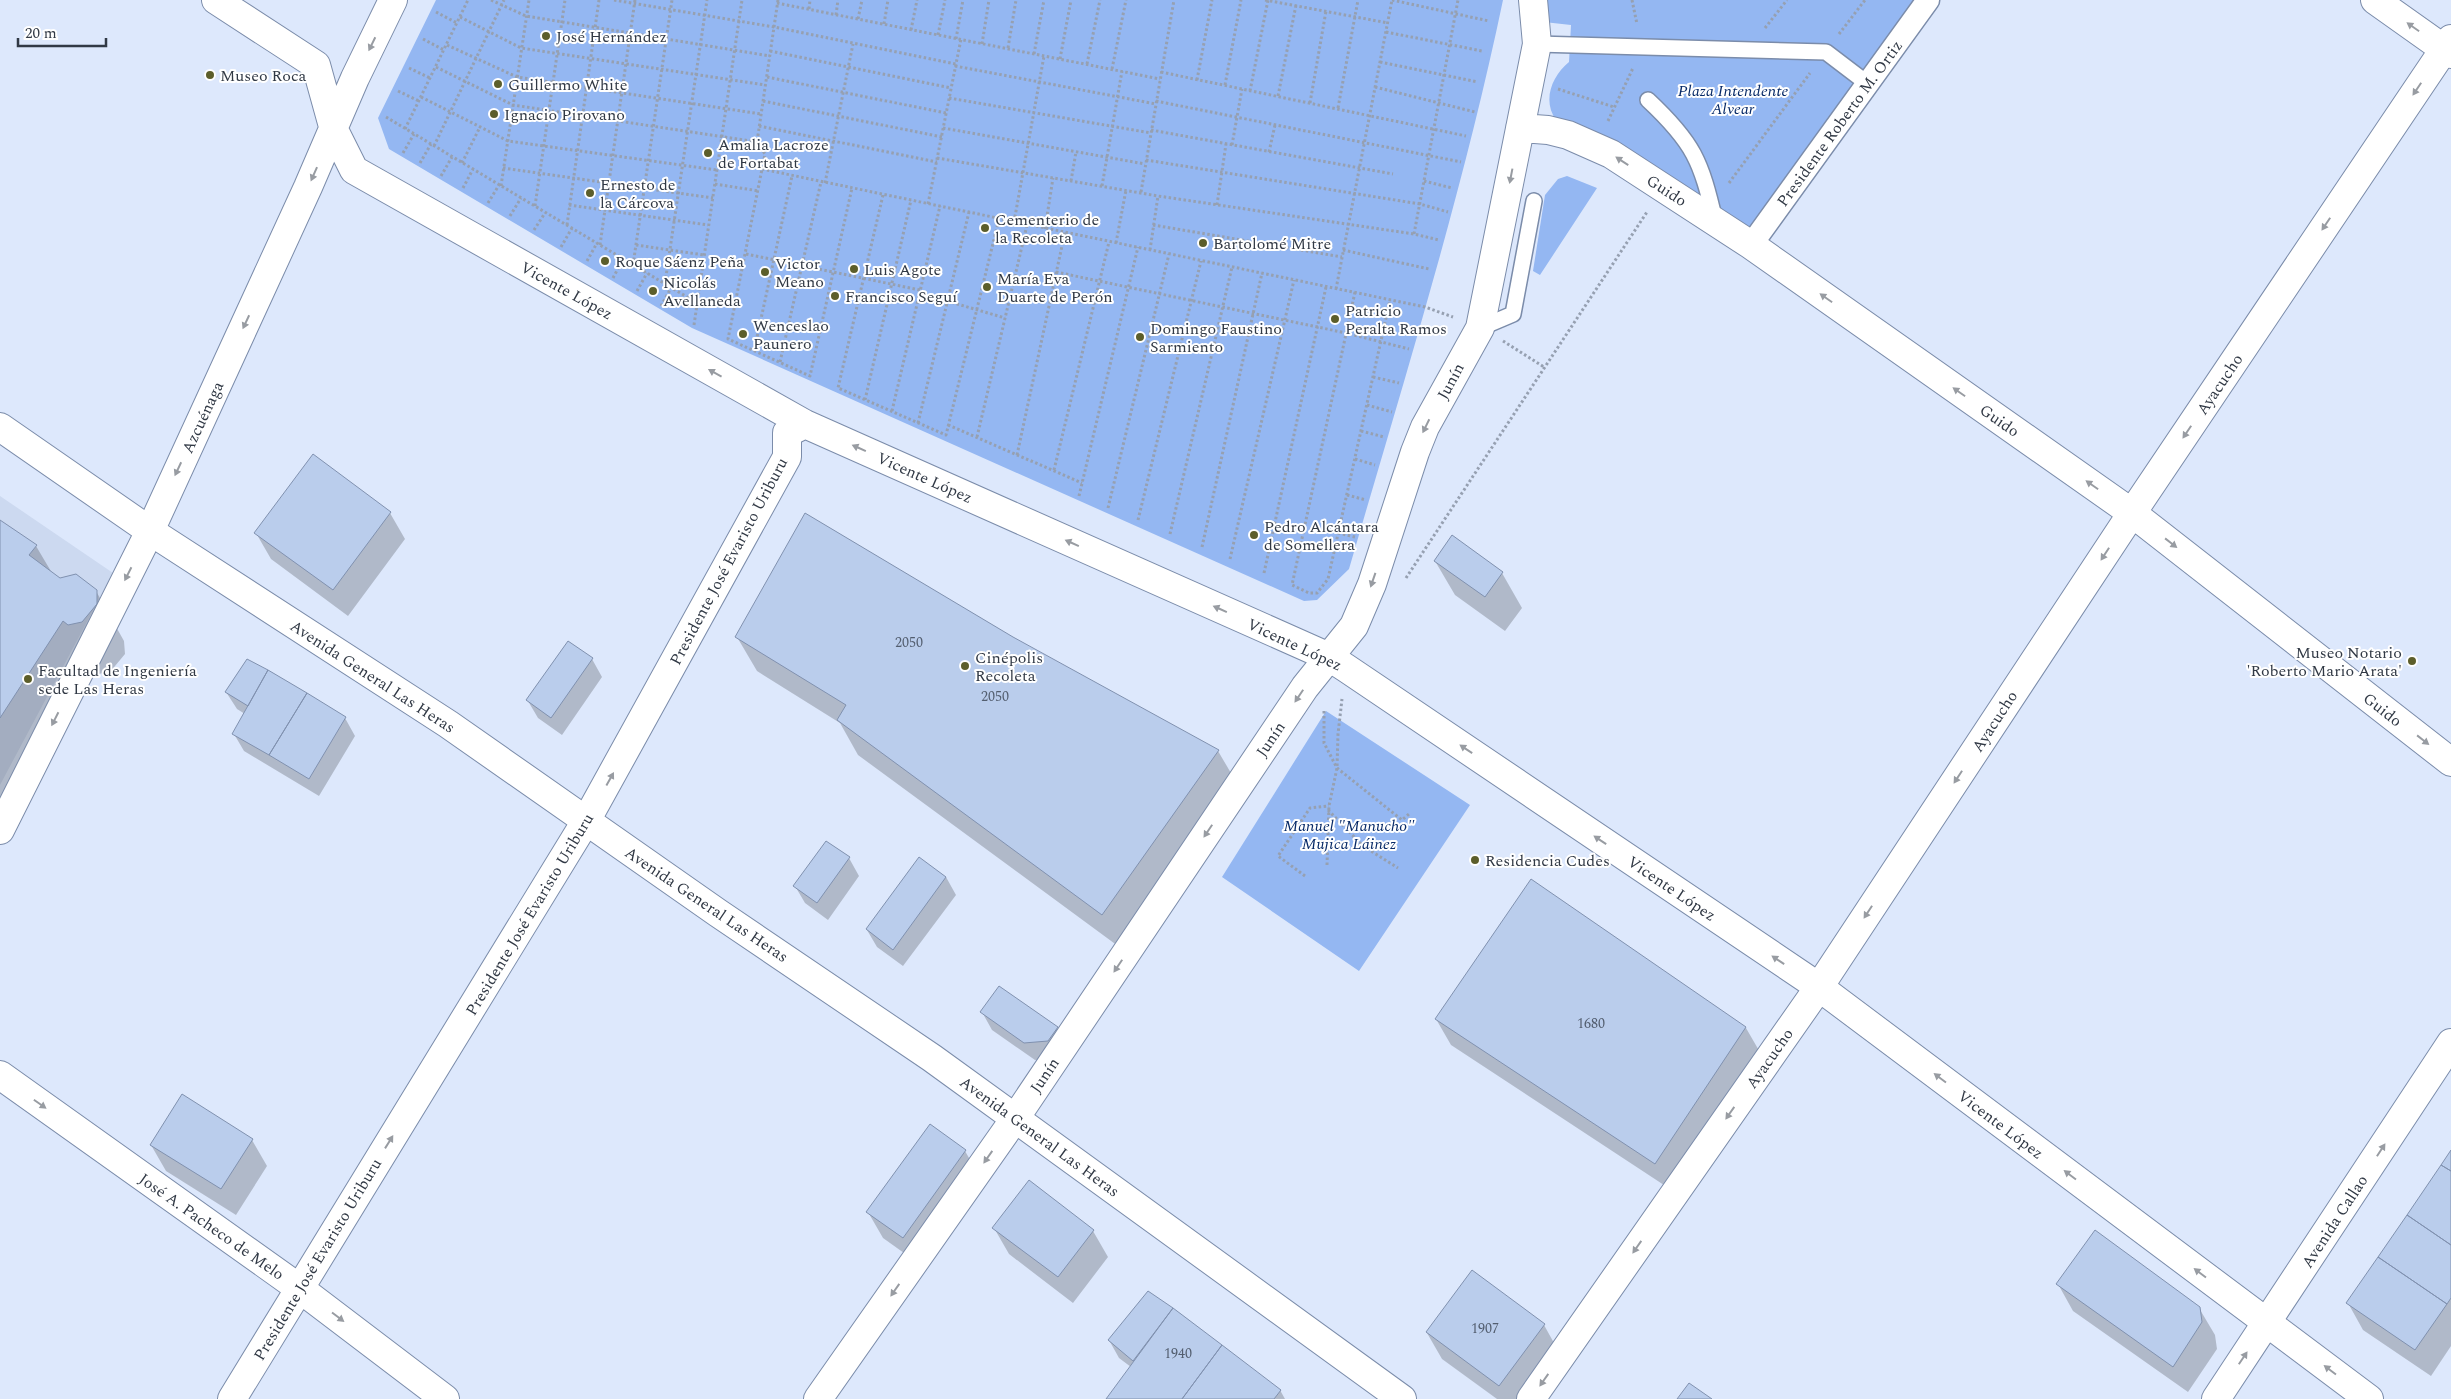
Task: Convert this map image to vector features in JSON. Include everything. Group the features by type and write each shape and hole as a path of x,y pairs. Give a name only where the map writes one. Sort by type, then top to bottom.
{"street":[{"name":"Vicente López","path":"216,0 316,65 334,130 354,170 805,424 1337,663 1819,988 2370,1399"},
{"name":"Azcuénaga","path":"0,830 150,530 334,130 355,78 393,0"},
{"name":"Junín","path":"818,1399 1016,1117 1305,687 1337,663 1372,584 1425,427 1480,328 1538,44 1533,0"},
{"name":"Presidente Roberto M. Ortiz","path":"1751,245 1928,0"},
{"path":"2375,0 2449,47"},
{"name":"Ayacucho","path":"1531,1399 1819,988 2132,513 2449,47"},
{"name":"Guido","path":"1520,128 1568,134 1596,146 1663,187 1751,245 2132,513 2451,762"},
{"name":"Presidente José Evaristo Uriburu","path":"232,1399 586,821 787,457 787,433 805,424"},
{"name":"Avenida General Las Heras","path":"0,427 150,530 448,724 1016,1117 1402,1399"},
{"name":"Avenida Callao","path":"2216,1399 2451,1043"},
{"name":"José A. Pacheco de Melo","path":"0,1075 299,1288 445,1399"}],"lane":[{"path":"1538,44 1826,52 1868,84"},
{"path":"1648,100 1674,124 1691,147 1702,170 1715,221"},
{"path":"1480,328 1513,314 1534,201"}],"path":[{"path":"405,129 468,0"},
{"path":"491,0 526,16 849,67 951,88"},
{"path":"420,162 432,145 450,112 504,0"},
{"path":"488,203 500,186 504,168 529,0"},
{"path":"535,206 565,0"},
{"path":"567,225 598,0"},
{"path":"614,0 635,2 774,27 1038,82 1237,117 1460,162"},
{"path":"633,264 672,0"},
{"path":"665,284 707,0"},
{"path":"694,325 742,0"},
{"path":"809,9 810,0"},
{"path":"836,15 838,0"},
{"path":"858,19 862,0"},
{"path":"884,24 888,0"},
{"path":"911,30 917,0"},
{"path":"938,35 945,0"},
{"path":"928,204 956,65 963,0"},
{"path":"982,44 989,0"},
{"path":"1008,48 1016,0"},
{"path":"1034,54 1044,0"},
{"path":"1060,59 1071,0"},
{"path":"1087,64 1100,0"},
{"path":"1112,70 1126,0"},
{"path":"1140,192 1174,0"},
{"path":"1197,80 1212,0"},
{"path":"1225,85 1240,0"},
{"path":"1250,91 1266,0 1388,23"},
{"path":"1338,108 1358,0"},
{"path":"1336,288 1392,0 1489,20"},
{"path":"1414,234 1458,0"},
{"path":"1727,189 1728,183 1865,0"},
{"path":"587,261 598,244 605,210 635,2"},
{"path":"852,188 810,376 728,339 759,191 764,154 757,142 778,2 1112,70 1160,78"},
{"path":"1278,96 1296,5"},
{"path":"1310,103 1326,11"},
{"path":"436,12 457,23"},
{"path":"460,17 521,48 765,85"},
{"path":"1386,32 1482,51"},
{"path":"423,39 444,50"},
{"path":"447,44 517,77 761,114"},
{"path":"780,362 802,266 834,142 853,44"},
{"path":"1596,146 1642,47"},
{"path":"1014,222 1044,56"},
{"path":"1380,62 1478,82"},
{"path":"436,67 513,105 757,142"},
{"path":"409,68 430,78"},
{"path":"1102,186 1122,71"},
{"path":"1161,72 1466,136"},
{"path":"767,77 946,113"},
{"path":"1530,81 1614,107"},
{"path":"1375,88 1438,101 1475,112"},
{"path":"1232,145 1242,89"},
{"path":"398,91 419,101"},
{"path":"421,97 508,141 717,170"},
{"path":"949,98 1393,174"},
{"path":"763,101 942,137"},
{"path":"386,117 697,303"},
{"path":"1270,152 1275,125"},
{"path":"759,126 834,142 937,160 1158,196 1414,234 1438,240"},
{"path":"462,163 480,127"},
{"path":"943,128 1107,158 1222,172 1354,193 1420,204 1448,212"},
{"path":"403,152 414,134"},
{"path":"1217,205 1226,144"},
{"path":"1071,181 1076,152"},
{"path":"441,176 452,156"},
{"path":"504,168 712,198"},
{"path":"463,188 473,169"},
{"path":"762,170 1425,307"},
{"path":"754,351 792,176"},
{"path":"1045,228 1053,178"},
{"path":"1424,181 1452,188"},
{"path":"715,184 759,191"},
{"path":"1405,580 1663,187"},
{"path":"1116,243 1126,190"},
{"path":"883,195 838,388 946,435 999,219"},
{"path":"1150,250 1158,196"},
{"path":"510,216 521,198"},
{"path":"865,400 911,200"},
{"path":"570,205 708,225"},
{"path":"892,412 940,206"},
{"path":"534,230 545,212"},
{"path":"918,423 969,212"},
{"path":"977,437 1026,225"},
{"path":"1153,225 1342,257"},
{"path":"561,247 572,228"},
{"path":"1017,455 1065,232"},
{"path":"1054,470 1109,242"},
{"path":"636,245 704,255"},
{"path":"1079,496 1138,248"},
{"path":"1343,250 1429,269"},
{"path":"746,254 920,290"},
{"path":"1108,508 1169,254"},
{"path":"612,278 623,259"},
{"path":"1138,520 1201,260"},
{"path":"1170,534 1232,267"},
{"path":"1056,272 1346,333 1409,349"},
{"path":"636,291 647,273"},
{"path":"1202,547 1262,273"},
{"path":"1230,559 1294,280"},
{"path":"1264,573 1326,287"},
{"path":"661,306 672,288"},
{"path":"1355,292 1292,585 1309,593 1317,593 1328,579 1390,300"},
{"path":"947,301 1005,318"},
{"path":"1480,328 1544,367"},
{"path":"1373,377 1399,384"},
{"path":"1367,405 1392,412"},
{"path":"948,425 1082,483"},
{"path":"1361,431 1384,437"},
{"path":"1354,459 1375,465"},
{"path":"1347,495 1366,500"},
{"path":"1338,533 1356,537"},
{"path":"1327,865 1329,808 1337,768 1337,663"},
{"path":"1324,743 1337,768 1402,820 1409,814"},
{"path":"1305,876 1278,856 1310,808 1329,808 1363,846 1398,868"}],"shaded area":[{"name":"Facultad de Ingeniería sede Las Heras","path":"0,496 113,573 0,785"}],"green space":[{"name":"Cementerio de la Recoleta","path":"436,0 1503,0 1470,143 1451,215 1349,569 1317,600 1304,601 692,328 389,149 378,118"},
{"name":"Plaza Intendente Alvear","path":"1533,0 1928,0 1756,238 1556,120 1549,97 1558,74 1569,62 1571,25 1535,21"},
{"path":"1567,176 1597,188 1540,275 1533,271 1545,195 1558,179"},
{"name":"Manuel \"Manucho\" Mujica Láinez","path":"1326,711 1470,805 1359,971 1222,877"}],"building":[{"path":"313,454 391,512 333,590 254,533"},
{"path":"805,513 1013,637 1219,750 1102,915 837,720 846,705 735,637"},
{"path":"0,520 37,545 29,555 60,578 76,574 97,590 97,604 82,622 68,625 63,621 0,718"},
{"path":"1452,535 1503,572 1485,597 1434,561"},
{"path":"568,641 593,658 551,718 526,700"},
{"path":"247,659 268,670 248,706 225,692"},
{"path":"268,670 307,693 269,755 232,734"},
{"path":"307,693 346,717 309,779 269,755"},
{"path":"826,841 850,857 817,903 793,886"},
{"path":"919,857 946,877 893,950 866,929"},
{"path":"1531,879 1746,1027 1655,1164 1435,1019"},
{"path":"999,986 1058,1027 1048,1041 1024,1043 980,1012"},
{"path":"182,1094 253,1139 221,1189 150,1145"},
{"path":"930,1124 966,1150 903,1238 866,1212"},
{"path":"2451,1150 2451,1171 2441,1165"},
{"path":"2441,1165 2451,1171 2451,1245 2407,1215"},
{"path":"1029,1180 1094,1230 1058,1277 992,1228"},
{"path":"2407,1215 2451,1245 2451,1298 2447,1304 2378,1257"},
{"path":"2095,1230 2200,1307 2202,1322 2173,1367 2056,1284"},
{"path":"2378,1257 2447,1304 2415,1350 2346,1303"},
{"path":"1472,1270 1545,1324 1499,1386 1426,1332"},
{"path":"1148,1291 1173,1308 1133,1361 1108,1340"},
{"path":"1173,1308 1222,1345 1182,1399 1106,1399"},
{"path":"1222,1345 1281,1390 1274,1399 1182,1399"},
{"path":"1689,1383 1712,1399 1677,1399"}],"place":[{"name":"José Hernández","path":"546,36"},
{"name":"Museo Roca","path":"210,75"},
{"name":"Guillermo White","path":"498,84"},
{"name":"Ignacio Pirovano","path":"494,114"},
{"name":"Amalia Lacroze de Fortabat","path":"708,153"},
{"name":"Ernesto de la Cárcova","path":"590,193"},
{"name":"Cementerio de la Recoleta","path":"985,228"},
{"name":"Bartolomé Mitre","path":"1203,243"},
{"name":"Roque Sáenz Peña","path":"605,261"},
{"name":"Luis Agote","path":"854,269"},
{"name":"Victor Meano","path":"765,272"},
{"name":"María Eva Duarte de Perón","path":"987,287"},
{"name":"Nicolás Avellaneda","path":"653,291"},
{"name":"Francisco Seguí","path":"835,296"},
{"name":"Patricio Peralta Ramos","path":"1335,319"},
{"name":"Wenceslao Paunero","path":"743,334"},
{"name":"Domingo Faustino Sarmiento","path":"1140,337"},
{"name":"Pedro Alcántara de Somellera","path":"1254,535"},
{"name":"Museo Notario 'Roberto Mario Arata'","path":"2412,661"},
{"name":"Cinépolis Recoleta","path":"965,666"},
{"name":"Facultad de Ingeniería sede Las Heras","path":"28,679"},
{"name":"Residencia Cudes","path":"1475,860"}]}
